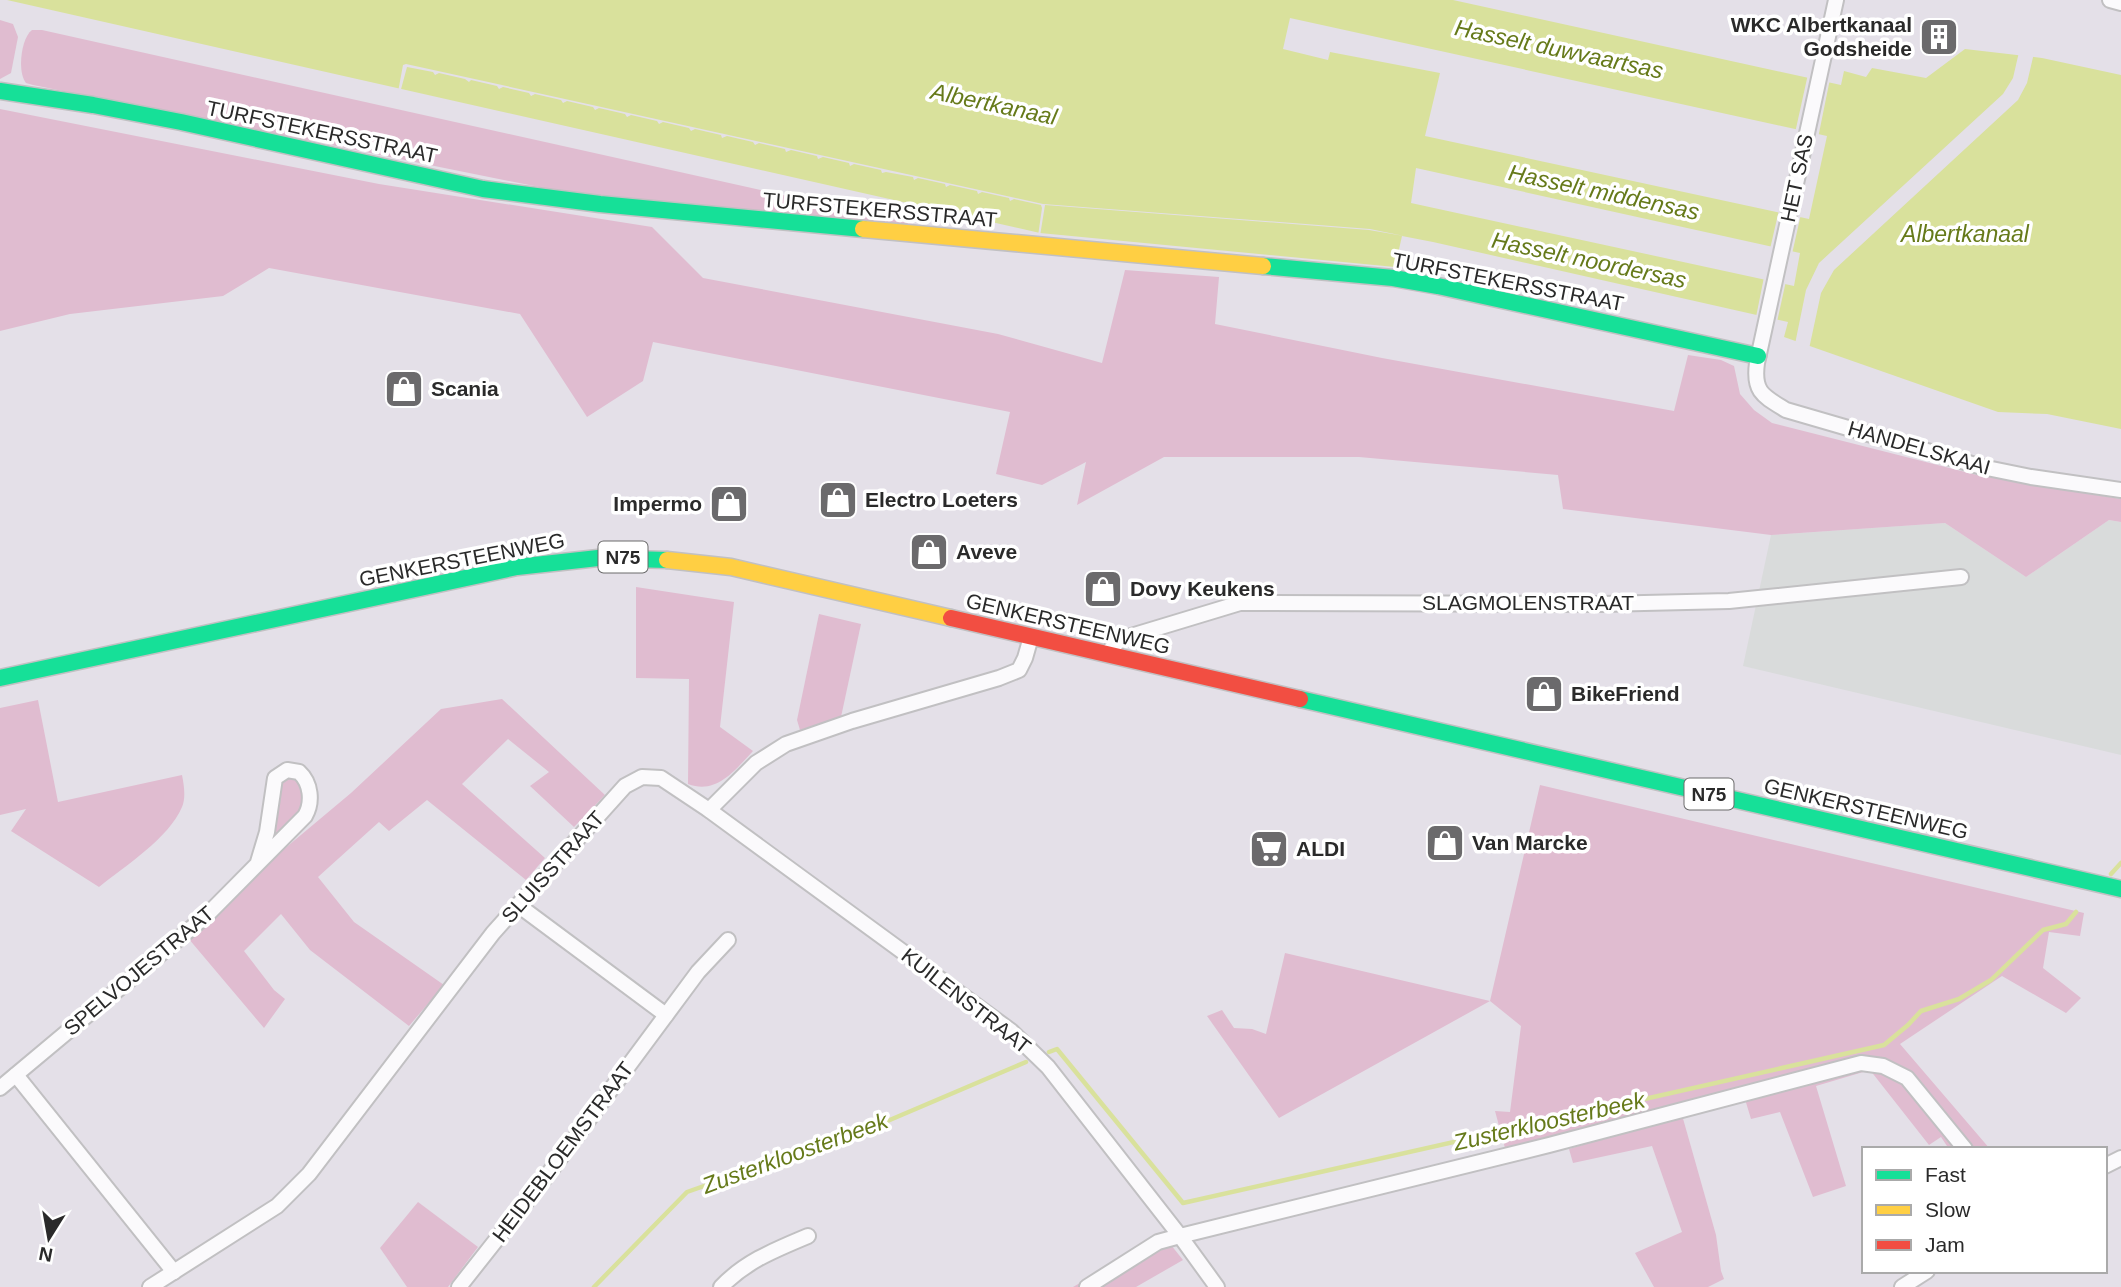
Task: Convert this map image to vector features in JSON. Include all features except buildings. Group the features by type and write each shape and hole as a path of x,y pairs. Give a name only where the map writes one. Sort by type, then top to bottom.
{"main road":[{"name":"TURFSTEKERSSTRAAT","path":"0,91 181,122 483,188 600,204 774,222 1392,278 1758,356"},
{"name":"GENKERSTEENWEG","path":"0,677 517,567 583,558 656,558 731,567 2121,889"}],"street":[{"name":"HET SAS","path":"1758,356 1836,0"},
{"path":"2110,0 2121,3"},
{"name":"HANDELSKAAI","path":"1758,356 1755,377 1757,387 1768,399 1786,410 1982,467 2121,490"},
{"name":"SLAGMOLENSTRAAT","path":"1106,654 1122,639 1240,603 1602,604 1729,601 1961,577"},
{"path":"709,810 756,763 786,744 1019,670 1031,637"},
{"name":"SPELVOJESTRAAT","path":"0,1088 207,915 282,840 309,809 311,803 307,783 299,772 287,770 275,778 267,832 258,862"},
{"name":"SLUISSTRAAT","path":"150,1287 276,1206 309,1174 493,933 625,786 642,777 661,778 709,810"},
{"name":"KUILENSTRAAT","path":"709,810 1011,1031 1048,1067 1217,1287"},
{"path":"518,905 666,1015"},
{"name":"HEIDEBLOEMSTRAAT","path":"459,1287 541,1184 698,972 729,940"},
{"path":"1087,1287 1158,1242 1549,1145 1861,1063 1882,1066 1907,1078 1963,1147"},
{"path":"16,1075 174,1272"},
{"path":"721,1287 733,1274 754,1259 808,1236"},
{"path":"1902,1287 1924,1273"}],"shaded area":[{"path":"0,20 13,24 18,37 11,73 0,79"},
{"path":"32,30 42,30 936,229 633,200 549,189 33,85 26,83 23,78 21,64 25,40"},
{"path":"0,109 379,184 652,227 703,278 998,334 1102,363 1125,270 1219,277 1215,324 1382,358 1674,411 1688,355 1721,360 1734,366 1740,394 1754,410 1772,423 1977,475 2121,499 2121,522 2109,520 2026,577 1945,523 1771,535 1563,509 1558,475 1359,457 1164,457 1077,505 1086,462 1042,485 996,474 1010,412 653,342 643,381 587,417 520,314 269,268 223,296 70,314 0,331"},
{"path":"2109,520 2121,522 2121,755 1743,666 1771,535 1945,523 2026,577"},
{"path":"636,587 734,602 720,727 753,751 732,773 717,783 698,787 688,784 689,679 636,678"},
{"path":"819,614 861,624 841,717 800,730 797,720"},
{"path":"502,699 605,795 574,827 530,786 549,772 508,739 462,784 545,858 526,880 427,800 389,831 379,822 318,877 354,922 444,985 409,1026 310,950 281,914 244,951 274,990 285,999 264,1028 188,938 216,918 283,850 351,793 441,709"},
{"path":"38,700 58,802 182,775 184,800 176,818 145,851 99,887 11,831 26,809 0,815 0,708"},
{"path":"293,777 301,782 305,807 276,835 274,833 279,785 283,779"},
{"path":"1540,785 2084,913 2080,936 2049,932 2043,968 2081,998 2066,1013 2002,976 1900,1044 1988,1147 1948,1147 1941,1137 1929,1145 1870,1070 1816,1086 1846,1186 1813,1197 1780,1112 1751,1119 1741,1086 1505,1148 1495,1111 1510,1112 1521,1026 1490,1001"},
{"path":"1285,953 1490,1001 1279,1118 1207,1016 1222,1010 1234,1028 1252,1029 1266,1034"},
{"path":"1682,1115 1716,1235 1724,1279 1708,1287 1654,1287 1635,1253 1682,1232 1652,1146 1573,1163 1569,1149"},
{"path":"418,1202 478,1247 448,1287 407,1287 380,1248"},
{"path":"1163,1235 1183,1260 1136,1287 1073,1287"}],"water":[{"name":"Albertkanaal","path":"7,0 1453,0 1841,85 1844,71 1866,77 1872,68 1926,78 1965,49 2042,58 2121,75 2121,429 2047,414 1998,412 1784,337 1788,322 1402,236 1395,267 1040,233","holes":["1290,18 1827,136 1809,219 1425,136 1440,73 1330,52 1328,60 1283,49","1416,168 1800,253 1794,286 1411,203"]}],"pier":[{"path":"2019,52 2034,53 2027,83 2018,100 1834,270 1821,293 1809,349 1795,344 1806,290 1819,263 2003,94 2013,78"},
{"path":"403,65 1043,204 1370,229 1404,236 1369,230 1045,205 1038,236 1041,205 1014,199 1010,201 1009,198 982,192 978,194 977,191 950,185 946,187 945,184 918,178 914,180 913,177 882,173 881,170 854,164 850,166 849,163 823,157 818,159 817,156 791,150 786,152 785,149 759,143 755,145 753,142 727,136 722,138 721,135 695,129 691,131 689,128 663,122 659,124 657,121 631,115 627,117 625,114 599,108 595,110 593,107 567,101 563,103 561,100 535,94 531,96 529,93 503,87 499,89 497,86 407,67 400,93"},
{"path":"1808,74 1830,79 1818,138 1795,133"},
{"path":"1779,210 1801,214 1792,254 1770,249"},
{"path":"1764,277 1786,281 1777,322 1756,317"}],"waterway":[{"name":"Zusterkloosterbeek","path":"2111,874 2121,863"},
{"name":"Zusterkloosterbeek","path":"1049,1052 1057,1049 1183,1203 1884,1045 1921,1011 1959,999 1991,980 2043,930 2066,924 2076,912"},
{"name":"Zusterkloosterbeek","path":"594,1287 687,1192 878,1125 1026,1062"}],"traffic: fast":[{"path":"0,91 181,122 483,189 600,204 863,229"},
{"path":"1263,266 1393,278 1438,286 1758,356"},
{"path":"0,678 517,567 598,558 667,560"},
{"path":"1300,699 2121,889"}],"traffic: slow":[{"path":"863,229 1263,266"},
{"path":"667,560 731,567 951,618"}],"traffic: jam":[{"path":"951,618 1300,699"}],"place":[{"name":"WKC Albertkanaal Godsheide","path":"1939,37"},
{"name":"Scania","path":"404,389"},
{"name":"Electro Loeters","path":"838,500"},
{"name":"Impermo","path":"729,504"},
{"name":"Aveve","path":"929,552"},
{"name":"Dovy Keukens","path":"1103,589"},
{"name":"BikeFriend","path":"1544,694"},
{"name":"Van Marcke","path":"1445,843"},
{"name":"ALDI","path":"1269,849"}],"water label":[{"name":"Hasselt duwvaartsas","path":"1559,49"},
{"name":"Hasselt middensas","path":"1604,192"},
{"name":"Hasselt noordersas","path":"1589,260"}]}
